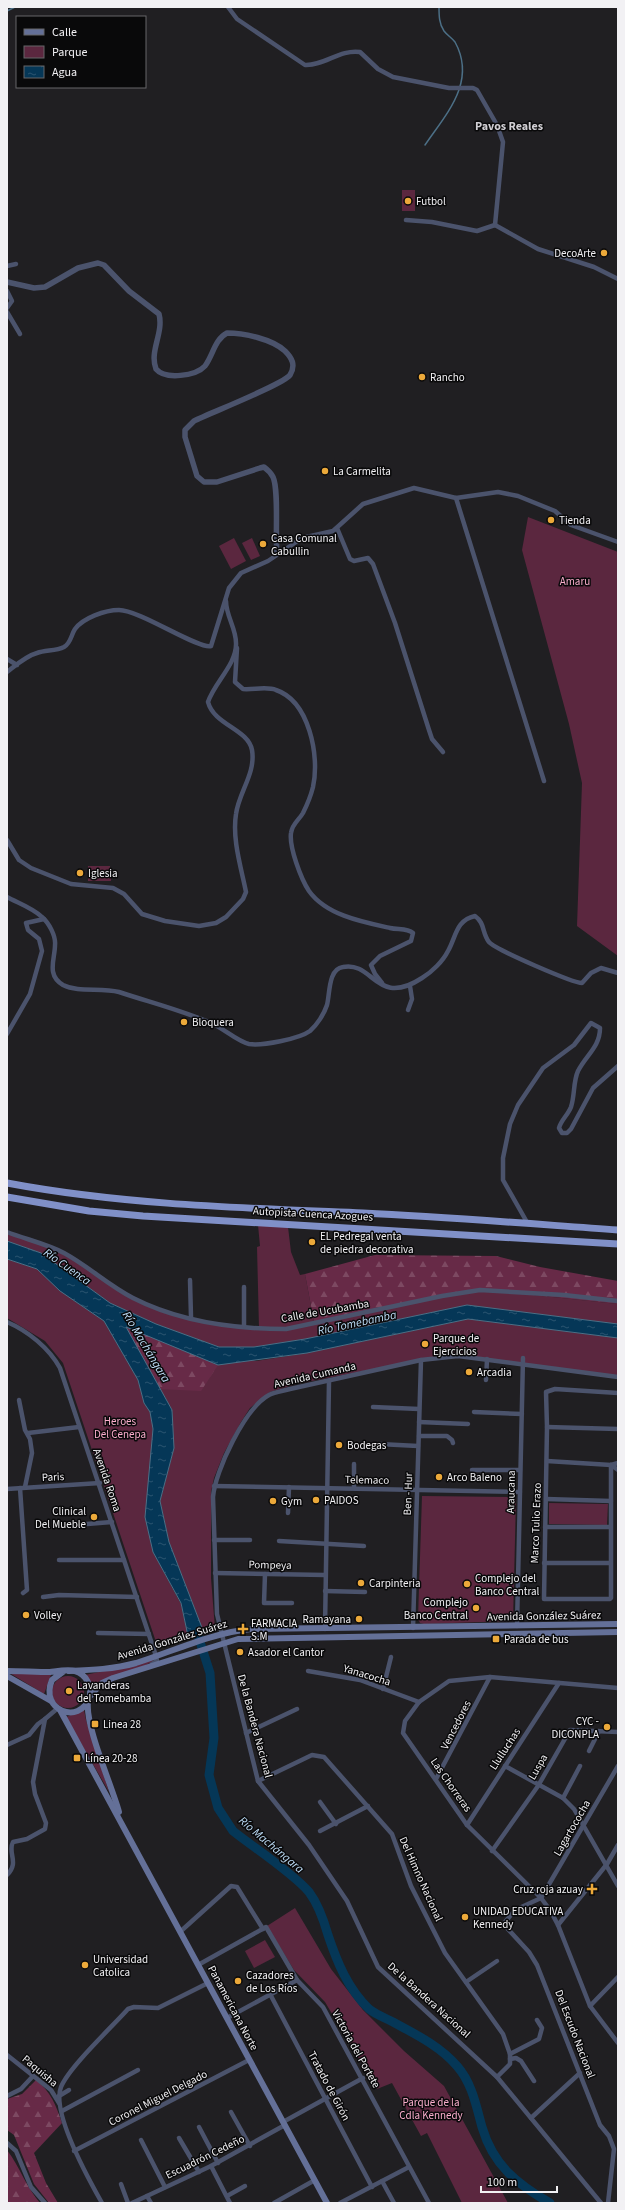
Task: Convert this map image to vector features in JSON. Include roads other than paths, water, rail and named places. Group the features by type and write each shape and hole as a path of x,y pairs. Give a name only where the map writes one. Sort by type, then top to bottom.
{"highway":[{"name":"Autopista Cuenca Azogues","path":"7,1183 78,1195 161,1203 370,1214 618,1230"},
{"name":"Autopista Cuenca Azogues","path":"7,1197 89,1211 143,1216 618,1244"}],"main road":[{"name":"Avenida González Suárez","path":"7,1671 66,1671 109,1668 156,1656 222,1634 251,1630 618,1624"},
{"name":"Avenida González Suárez","path":"89,1699 107,1680 152,1664 224,1642 257,1638 355,1635 618,1632"},
{"path":"7,1676 51,1701 59,1709 73,1712 79,1710 89,1699 89,1683 81,1674 66,1671 57,1674 49,1686 51,1701"},
{"name":"Panamericana Norte","path":"89,1699 88,1712 112,1800"},
{"name":"Panamericana Norte","path":"59,1709 112,1800 122,1822 198,1965 327,2203"}],"street":[{"path":"228,7 237,19 305,65 313,65 348,53 360,52 378,69 393,77 477,90 497,125 504,142 495,225"},
{"path":"406,220 432,222 477,231 495,225 538,249 594,267 618,279"},
{"path":"7,282 34,288 45,288 85,265 98,263 104,265 129,291 159,314 160,327 154,361 156,369 166,376 182,375 202,369 219,339 227,333 259,339 284,351 293,363 293,368 287,377 271,387 194,421 185,430 184,437 197,476 204,482 217,482 264,467 270,473 273,477 275,493 276,553"},
{"path":"7,266 16,264"},
{"path":"7,291 12,301 7,308"},
{"path":"7,312 20,334"},
{"path":"7,672 38,652 63,648 68,644 76,629 82,623 111,610 127,612 170,629 199,646 209,647 213,643 226,599 235,578 246,570 268,561 276,553 302,538 337,528 363,504 414,488 456,498 498,492 518,496 555,511 571,525 618,542"},
{"path":"456,498 544,782"},
{"path":"337,528 350,559 354,561 368,558 372,564 395,623 432,739 443,752"},
{"path":"226,599 226,611 236,634 235,682 243,689 274,689 289,696 299,706 314,745 316,760 313,787 303,813 293,826 291,835 296,862 304,882 320,902 336,912 390,928 410,930 413,933 411,941 380,956 371,965 375,974 386,987"},
{"path":"7,840 19,860 31,868 71,884 113,888 124,894 135,908 150,918 183,924 207,926 226,917 244,899 246,892 234,830 240,795 250,775 252,748 245,738 216,717 209,708 208,702 223,678 236,646"},
{"path":"7,659 17,665"},
{"path":"7,897 44,919 53,933 55,945 51,966 52,971 63,985 73,988 112,990 194,1016 227,1031 241,1042 247,1044 266,1043 302,1035 309,1031 325,1010 332,979 336,970 342,967 351,966 386,987 396,990 410,986 424,976 448,952 456,929 466,919 475,916 482,923 483,930 492,944 567,979 582,983 591,973 600,968 618,973"},
{"path":"7,1034 30,994 42,951 39,940 28,930 26,923 44,919"},
{"path":"408,1010 412,999 410,986"},
{"path":"529,1224 504,1184 501,1170 514,1112 543,1068 574,1045 591,1023 600,1028 598,1043 576,1077 571,1106 559,1128 562,1133 567,1133 571,1129 595,1086 618,1066"},
{"name":"Calle de Ucubamba","path":"7,1232 63,1253 132,1297 158,1309 212,1323 286,1329 442,1296 480,1290 564,1295 618,1301"},
{"path":"190,1280 191,1317"},
{"path":"244,1287 244,1326"},
{"name":"Avenida Roma","path":"7,1322 21,1329 54,1357 60,1368 79,1427 100,1483 156,1656"},
{"name":"Avenida Cumanda","path":"222,1634 217,1614 214,1573 214,1486 225,1455 252,1411 269,1395 421,1360 458,1356 618,1377"},
{"name":"Araucana","path":"517,1626 523,1358"},
{"path":"486,1380 487,1359"},
{"name":"Ben - Hur","path":"413,1628 421,1360"},
{"path":"325,1629 329,1381"},
{"name":"Marco Tulio Erazo","path":"611,1465 610,1599 544,1598 547,1461 546,1392 555,1389 618,1393"},
{"path":"19,1400 25,1430 28,1433 32,1453 22,1488 27,1590 22,1593"},
{"path":"373,1407 419,1409"},
{"path":"474,1412 522,1414"},
{"path":"419,1422 468,1424"},
{"path":"28,1433 79,1427"},
{"path":"547,1427 618,1429"},
{"path":"418,1436 447,1436 453,1443"},
{"path":"380,1444 418,1446"},
{"path":"547,1461 611,1465 618,1463"},
{"path":"354,1464 354,1488"},
{"path":"611,1465 618,1470"},
{"path":"472,1470 520,1470"},
{"name":"Paris","path":"7,1489 100,1483"},
{"name":"Telemaco","path":"214,1486 520,1492"},
{"path":"288,1513 289,1487"},
{"path":"546,1499 611,1501"},
{"path":"62,1526 112,1522"},
{"path":"545,1526 610,1527"},
{"path":"214,1540 250,1540"},
{"path":"279,1541 364,1546"},
{"path":"59,1560 124,1560"},
{"path":"544,1563 610,1563"},
{"name":"Pompeya","path":"214,1573 325,1575"},
{"path":"265,1574 264,1603 292,1603"},
{"path":"325,1591 365,1592"},
{"path":"43,1597 59,1595 137,1597"},
{"path":"98,1633 149,1634"},
{"name":"De la Bandera Nacional","path":"222,1634 258,1781 310,1845 348,1901 378,1967 497,2077 601,2203"},
{"path":"152,1664 156,1661 156,1656"},
{"path":"383,1689 391,1657"},
{"name":"Yanacocha","path":"308,1671 360,1680 419,1702"},
{"name":"Las Chorreras","path":"618,1688 490,1677 450,1681 419,1702 405,1721 403,1733 467,1824 492,1851 541,1898 550,1910 558,1925 590,2006 618,2043"},
{"name":"Vencedores","path":"436,1779 490,1677"},
{"name":"Llulluchas","path":"467,1824 559,1683"},
{"path":"7,1746 29,1735 38,1724 59,1709"},
{"path":"246,1733 297,1709"},
{"path":"7,1875 14,1862 11,1845 13,1842 27,1839 45,1829 46,1824 35,1794 33,1782 45,1719"},
{"name":"Luspa","path":"492,1851 538,1786 570,1730 618,1732"},
{"path":"589,1751 599,1731"},
{"name":"Del Himno Nacional","path":"258,1781 312,1755 324,1757 392,1834 412,1886 445,1953 503,2034 510,2057"},
{"path":"505,1766 538,1786 563,1798 574,1809 585,1825 618,1886"},
{"path":"563,1798 580,1766"},
{"name":"Lagartococha","path":"541,1898 585,1825 618,1766"},
{"path":"320,1802 336,1824"},
{"path":"320,1831 368,1806"},
{"path":"558,1925 607,1864 618,1845"},
{"path":"181,1931 231,1886 237,1887 263,1929 198,1965"},
{"name":"Del Escudo Nacional","path":"541,1898 515,1910 508,1917 505,1924 529,1952 537,1965 600,2125 609,2136 614,2149 608,2203"},
{"name":"Victoria del Portete","path":"263,1929 266,1927 297,1980 323,2007 363,2078 429,2203"},
{"path":"466,1982 497,1961"},
{"path":"590,2006 618,1977"},
{"path":"227,2018 297,1980"},
{"path":"102,2203 74,2151 59,2103 60,2088 69,2074 128,2009 134,2007 158,2008 208,1983"},
{"name":"Tratado de Girón","path":"270,1994 372,2187"},
{"path":"510,2057 539,2039 542,2028 537,2020"},
{"name":"Paquisha","path":"7,2055 51,2090 59,2103"},
{"path":"497,2077 506,2070 510,2064 510,2057"},
{"path":"510,2057 521,2061 534,2081"},
{"name":"Coronel Miguel Delgado","path":"74,2151 249,2060"},
{"path":"62,2111 138,2070"},
{"path":"531,2118 580,2073"},
{"path":"7,2096 19,2090 33,2076"},
{"name":"Escuadrón Cedeño","path":"132,2203 218,2163 250,2146 284,2124 363,2078"},
{"path":"60,2096 69,2090"},
{"path":"231,2112 250,2146"},
{"path":"199,2127 218,2163"},
{"path":"179,2138 198,2172"},
{"path":"142,2140 166,2187"},
{"path":"7,2143 16,2151 31,2188 45,2203"},
{"path":"211,2166 230,2203"},
{"path":"340,2203 410,2167"},
{"path":"274,2203 315,2180"},
{"path":"382,2182 394,2203"},
{"path":"121,2184 128,2203"},
{"path":"226,2196 245,2186"},
{"path":"147,2196 151,2203"}],"water":[{"path":"7,1241 41,1253 110,1303 156,1324 219,1347 254,1347 305,1339 467,1305 618,1324 618,1338 468,1319 307,1353 218,1365 126,1327 172,1410 174,1448 160,1501 169,1542 204,1633 188,1636 181,1603 153,1552 145,1517 153,1429 150,1412 144,1403 138,1380 104,1321 60,1291 37,1269 7,1259"}],"waterway":[{"path":"7,11 15,7"},
{"path":"425,145 450,109 461,84 463,71 461,57 455,42 442,28 439,16 439,7"},
{"name":"Río Machángara","path":"194,1623 210,1673 214,1738 209,1775 218,1808 233,1831 283,1869 309,1892 320,1913 344,1975 355,1993 369,2009 435,2046 457,2066 470,2087 487,2140 500,2163 517,2181 550,2203"}],"place":[{"name":"Futbol","path":"408,201"},
{"name":"DecoArte","path":"604,253"},
{"name":"Rancho","path":"422,377"},
{"name":"La Carmelita","path":"325,471"},
{"name":"Tienda","path":"551,520"},
{"name":"Casa Comunal Cabullin","path":"263,544"},
{"name":"Iglesia","path":"80,873"},
{"name":"Bloquera","path":"184,1022"},
{"name":"EL Pedregal venta de piedra decorativa","path":"312,1242"},
{"name":"Parque de Ejercicios","path":"425,1344"},
{"name":"Arcadia","path":"469,1372"},
{"name":"Bodegas","path":"339,1445"},
{"name":"Arco Baleno","path":"439,1477"},
{"name":"PAIDOS","path":"316,1500"},
{"name":"Gym","path":"273,1501"},
{"name":"Clinical Del Mueble","path":"94,1517"},
{"name":"Carpinteria","path":"361,1583"},
{"name":"Complejo del Banco Central","path":"467,1584"},
{"name":"Complejo Banco Central","path":"476,1608"},
{"name":"Volley","path":"26,1615"},
{"name":"Ramayana","path":"359,1619"},
{"name":"FARMACIA S.M","path":"243,1629"},
{"name":"Parada de bus","path":"496,1639"},
{"name":"Asador el Cantor","path":"240,1652"},
{"name":"Lavanderas del Tomebamba","path":"69,1691"},
{"name":"Linea 28","path":"95,1724"},
{"name":"CYC - DICONPLA","path":"607,1727"},
{"name":"Línea 20-28","path":"77,1758"},
{"name":"Cruz roja azuay","path":"592,1889"},
{"name":"UNIDAD EDUCATIVA Kennedy","path":"465,1917"},
{"name":"Universidad Catolica","path":"85,1965"},
{"name":"Cazadores de Los Ríos","path":"238,1981"}],"district":[{"name":"Pavos Reales","path":"509,126"}],"park label":[{"name":"Amaru","path":"575,581"},
{"name":"Heroes Del Cenepa","path":"120,1427"},
{"name":"Parque de la Cdla Kennedy","path":"431,2108"}],"water label":[{"name":"Río Cuenca","path":"67,1267"},
{"name":"Río Tomebamba","path":"357,1323"}]}
